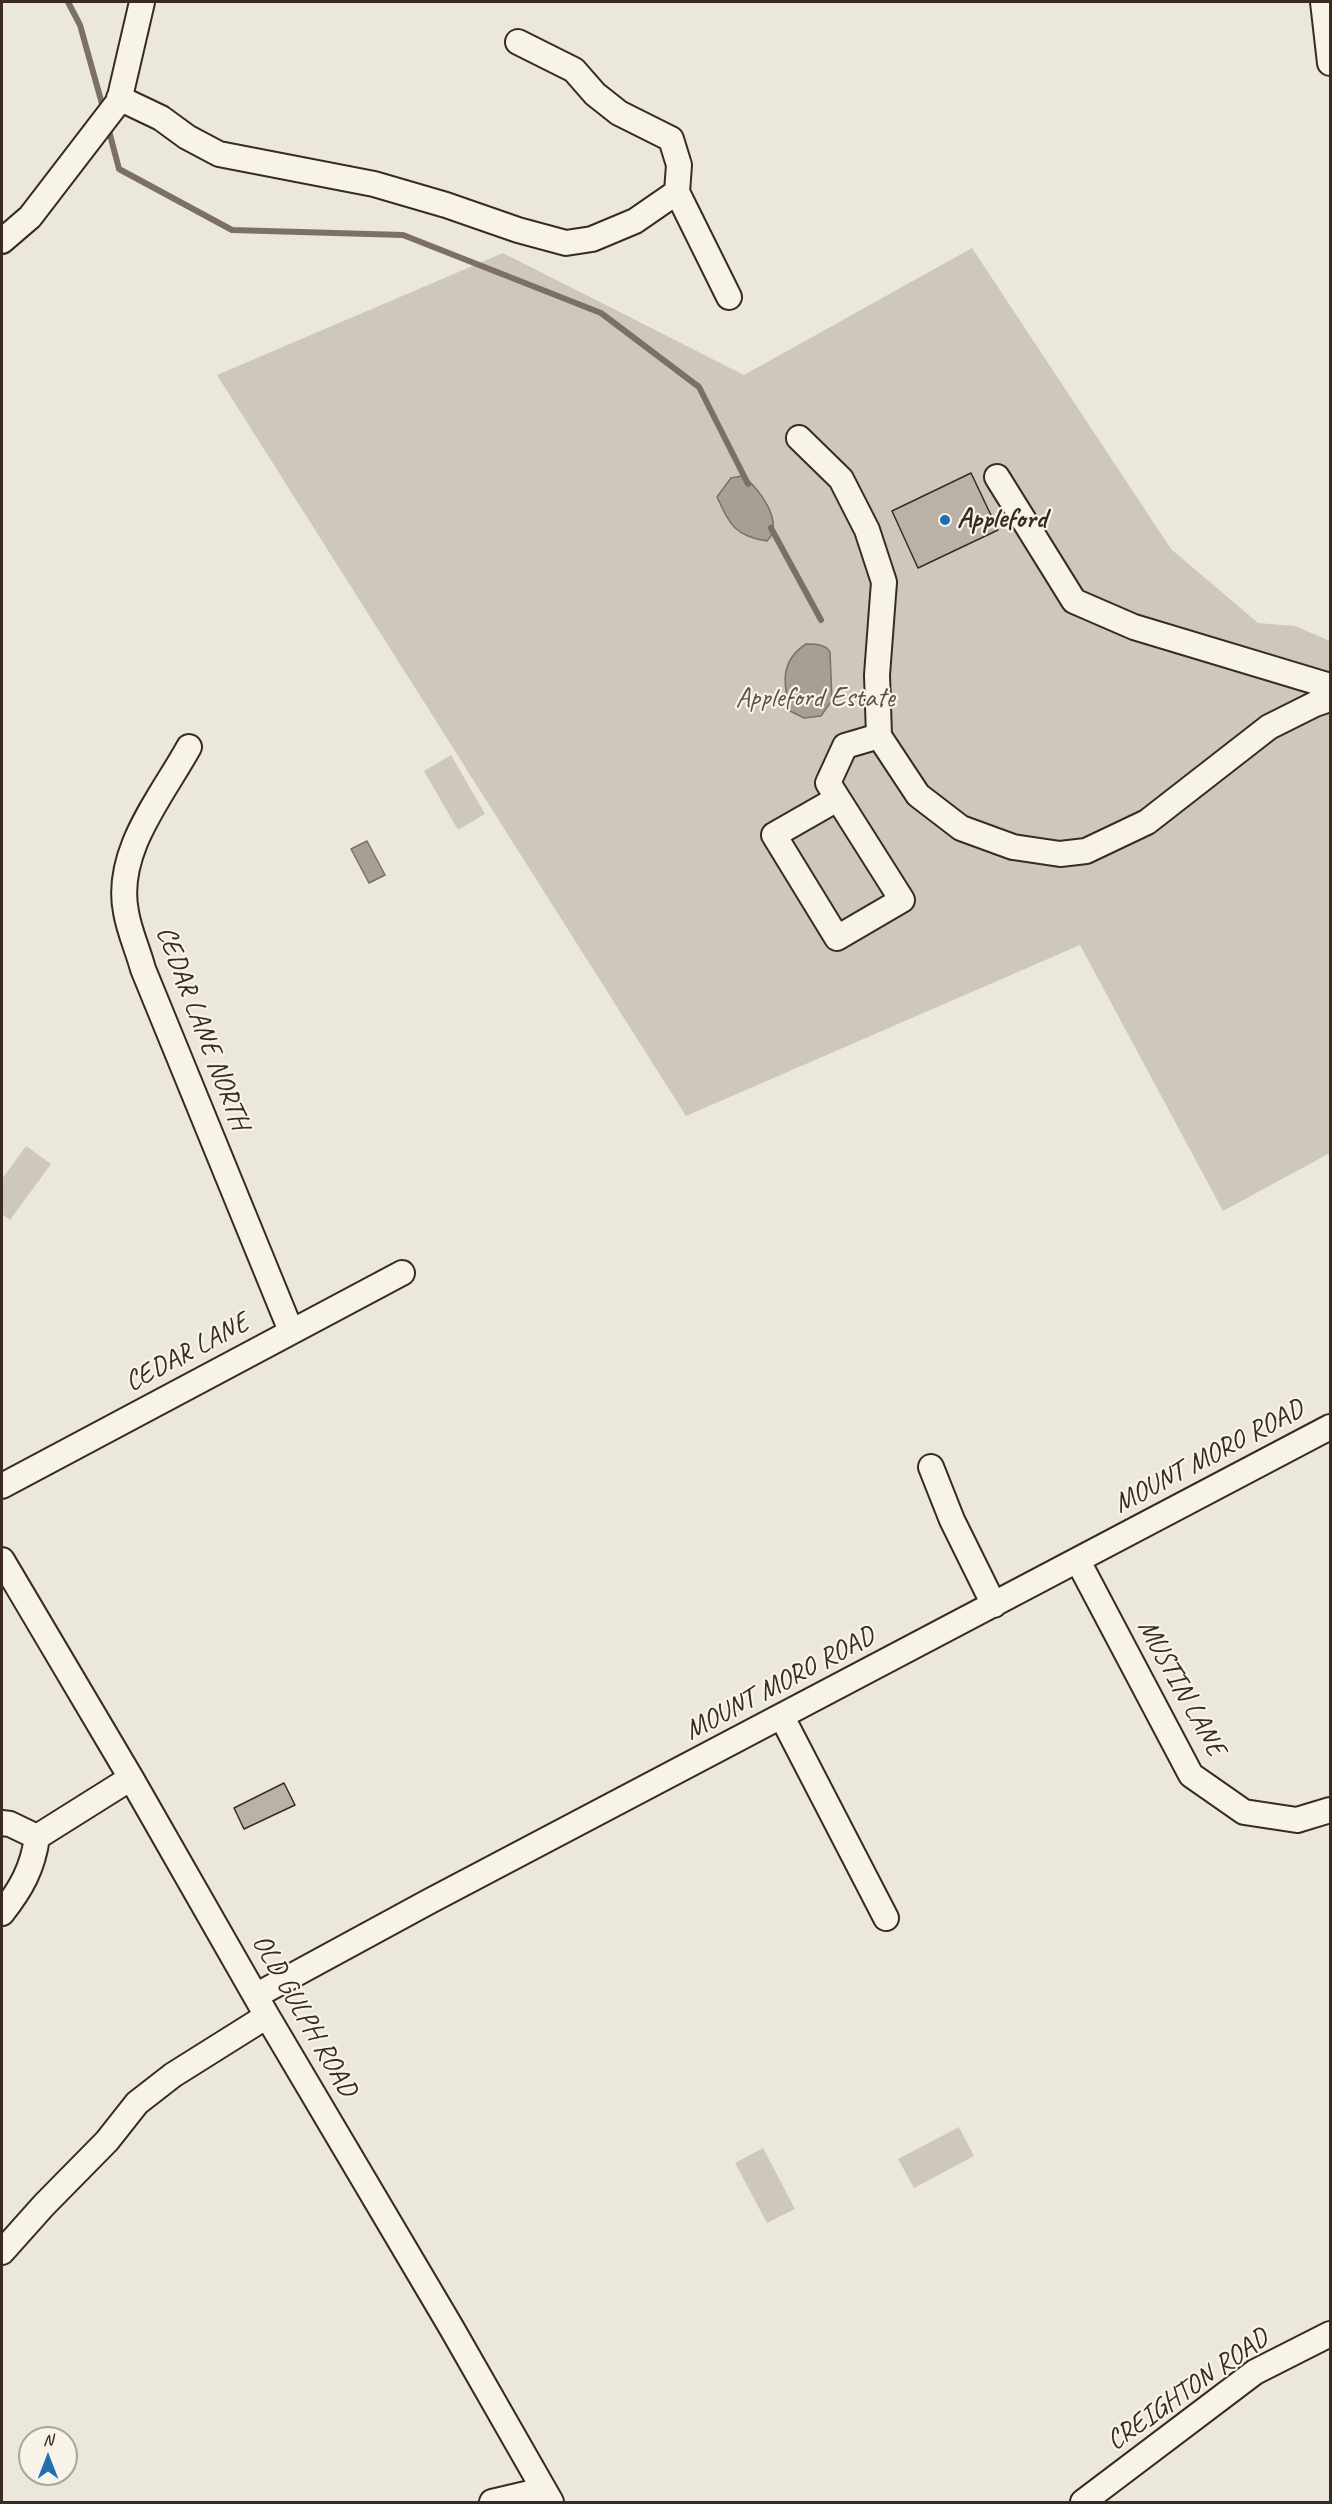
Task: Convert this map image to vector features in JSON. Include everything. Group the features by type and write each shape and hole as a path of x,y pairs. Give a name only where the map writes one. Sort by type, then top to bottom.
{"street":[{"path":"2,241 30,217 110,113 142,2"},
{"path":"1323,2 1330,63"},
{"path":"518,42 574,70 595,94 619,113 671,139 679,165 677,192 729,297"},
{"path":"110,113 161,118 187,137 219,154 374,184 566,243 592,239 635,221 677,192"},
{"path":"799,438 841,479 867,530 884,582 877,675 879,736 918,795 961,828 1013,847 1060,854 1086,850 1147,822 1269,726 1330,699"},
{"path":"997,477 1074,601 1134,627 1330,686"},
{"path":"837,799 774,835 837,938 902,900 828,783 845,746 879,736"},
{"name":"CEDAR LANE NORTH","path":"189,747 145,820 130,858 124,888 125,912 143,969 291,1331"},
{"name":"CEDAR LANE","path":"2,1486 402,1273"},
{"name":"MOUNT MORO ROAD","path":"2,2252 107,2141 136,2103 262,2006 782,1717 1330,1427"},
{"path":"931,1467 949,1513 994,1605"},
{"name":"OLD GULPH ROAD","path":"2,1560 451,2326 547,2496"},
{"name":"MUSTIN LANE","path":"1078,1561 1191,1775 1244,1812 1297,1820 1330,1810"},
{"path":"782,1717 886,1918"},
{"path":"37,1837 131,1778"},
{"path":"2,1822 37,1837"},
{"path":"2,1913 28,1875 35,1856 37,1837"},
{"name":"CREIGHTON ROAD","path":"1083,2502 1255,2372 1330,2334"},
{"path":"492,2502 547,2496"}],"green space":[{"name":"Appleford Estate","path":"972,248 1171,549 1258,623 1295,626 1330,641 1330,1153 1223,1211 1080,945 686,1116 217,375 503,253 744,375"},
{"path":"451,755 485,814 458,830 424,771"},
{"path":"26,1146 51,1164 10,1220 2,1214 2,1179"},
{"path":"959,2127 974,2156 914,2188 898,2159"},
{"path":"763,2148 795,2209 767,2223 735,2163"}],"shaded area":[{"path":"742,476 756,488 768,506 773,525 772,533 767,541 748,536 735,528 717,497 731,478"},
{"path":"806,644 823,646 830,652 832,700 821,716 804,718 790,711 785,682 788,665"},
{"path":"367,841 385,875 369,883 351,849"}],"building":[{"name":"Appleford","path":"971,473 998,530 918,568 892,511"},
{"path":"284,1783 295,1805 244,1829 234,1808"}],"waterway":[{"path":"68,2 80,25 104,111"},
{"path":"108,127 119,169 232,230 403,235 601,313 699,387 748,484"},
{"path":"771,528 821,620"}],"place":[{"name":"Appleford","path":"945,520"}]}
